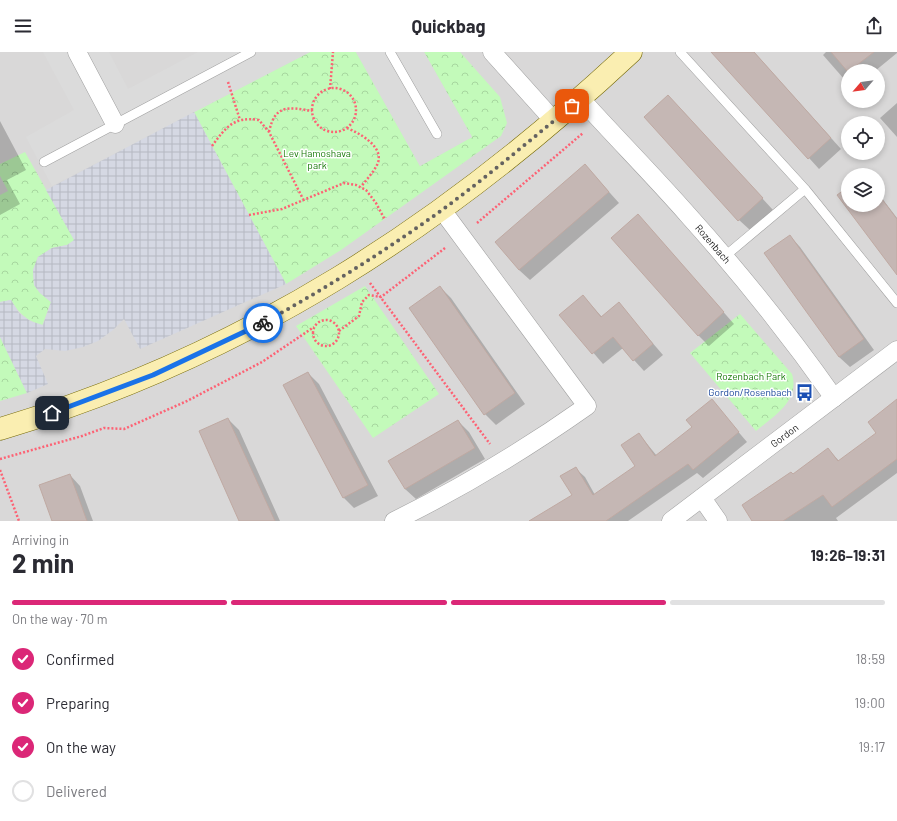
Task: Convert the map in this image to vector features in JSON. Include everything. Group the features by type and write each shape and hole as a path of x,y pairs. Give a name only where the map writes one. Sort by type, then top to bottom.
{"street":[{"path":"77,52 115,124"},
{"path":"492,52 554,121"},
{"path":"0,429 109,393 189,359 283,312 359,266 442,210 581,99 631,52"},
{"name":"Rozenbach","path":"581,99 635,156 724,257 788,335 834,398"},
{"path":"394,521 452,492 504,462 587,406 442,210"},
{"name":"Gordon","path":"671,521 897,350"},
{"path":"702,498 718,521"}],"lane":[{"path":"44,162 251,52"},
{"path":"390,52 437,134"},
{"path":"680,52 805,189 897,303"},
{"path":"724,257 805,189"}],"path":[{"path":"330,89 333,52"},
{"path":"224,66 240,120"},
{"path":"330,89 343,91 353,100 355,114 353,120 347,128 337,132 324,130 314,120 312,111 316,98 323,91 330,89"},
{"path":"269,132 271,121 277,113 284,109 292,108 312,111"},
{"path":"212,146 222,132 235,121 246,118 259,120 269,132 304,199"},
{"path":"347,128 372,143 377,152 378,163 361,187"},
{"path":"249,215 282,209 344,183 356,184 366,190 376,203 396,242"},
{"path":"359,266 504,462"},
{"path":"0,459 82,436 104,428 124,429 187,402 262,362 324,320 334,322 339,331 337,341 330,346 320,345 314,337 314,327"},
{"path":"0,470 19,521"}],"shaded area":[{"path":"0,52 897,52 897,521 0,521"},
{"path":"43,52 109,52 128,89 198,52 310,52 52,186 26,137 74,110"},
{"path":"356,52 424,52 472,137 420,166"},
{"path":"194,112 286,284 140,349 124,319 113,330 98,341 83,347 65,351 45,349 36,356 48,384 27,393 0,337 0,302 11,300 19,313 30,321 43,325 51,302 40,293 34,285 33,270 38,257 52,248 67,245 74,240 46,190"}],"green space":[{"name":"Lev Hamoshava park","path":"310,52 356,52 420,166 472,137 424,52 460,52 500,97 507,123 501,136 341,250 286,284 194,112"},
{"path":"25,152 75,241 67,245 52,248 38,257 33,270 34,285 40,293 51,302 42,326 24,316 11,300 0,302 0,195 8,191 0,176 0,164"},
{"path":"365,286 439,394 373,438 296,326"},
{"name":"Rozenbach Park","path":"740,314 792,374 793,384 789,400 784,407 756,431 690,353"},
{"path":"0,337 27,393 0,401"}],"building":[{"path":"711,52 754,52 831,138 808,159"},
{"path":"831,52 874,52 858,64 841,64"},
{"path":"668,95 763,198 738,221 644,117"},
{"path":"585,164 609,192 519,270 495,242"},
{"path":"841,192 841,200 837,195"},
{"path":"885,203 897,219 897,275 850,212 885,212"},
{"path":"638,214 724,312 698,336 611,238"},
{"path":"790,235 864,339 839,357 764,253"},
{"path":"440,286 515,393 484,415 409,308"},
{"path":"583,295 601,317 619,302 653,344 633,361 613,337 592,354 559,315"},
{"path":"308,372 368,485 343,498 283,385"},
{"path":"712,399 739,432 693,470 688,464 606,521 529,521 572,495 560,476 576,467 593,495 635,466 621,445 639,433 655,456 692,427 686,420"},
{"path":"897,399 897,459 832,507 823,495 783,521 752,521 742,505 791,472 793,474 828,448 838,461 876,433 868,422"},
{"path":"228,418 275,521 239,521 199,431"},
{"path":"458,420 475,448 405,489 388,461"},
{"path":"70,474 87,521 52,521 39,485"}],"way so far":[{"path":"263,323 354,270 442,210 520,150 572,106"}],"place":[{"name":"Gordon/Rosenbach","path":"805,392"}],"route":[{"path":"52,413 109,393 153,375 263,323"}]}
